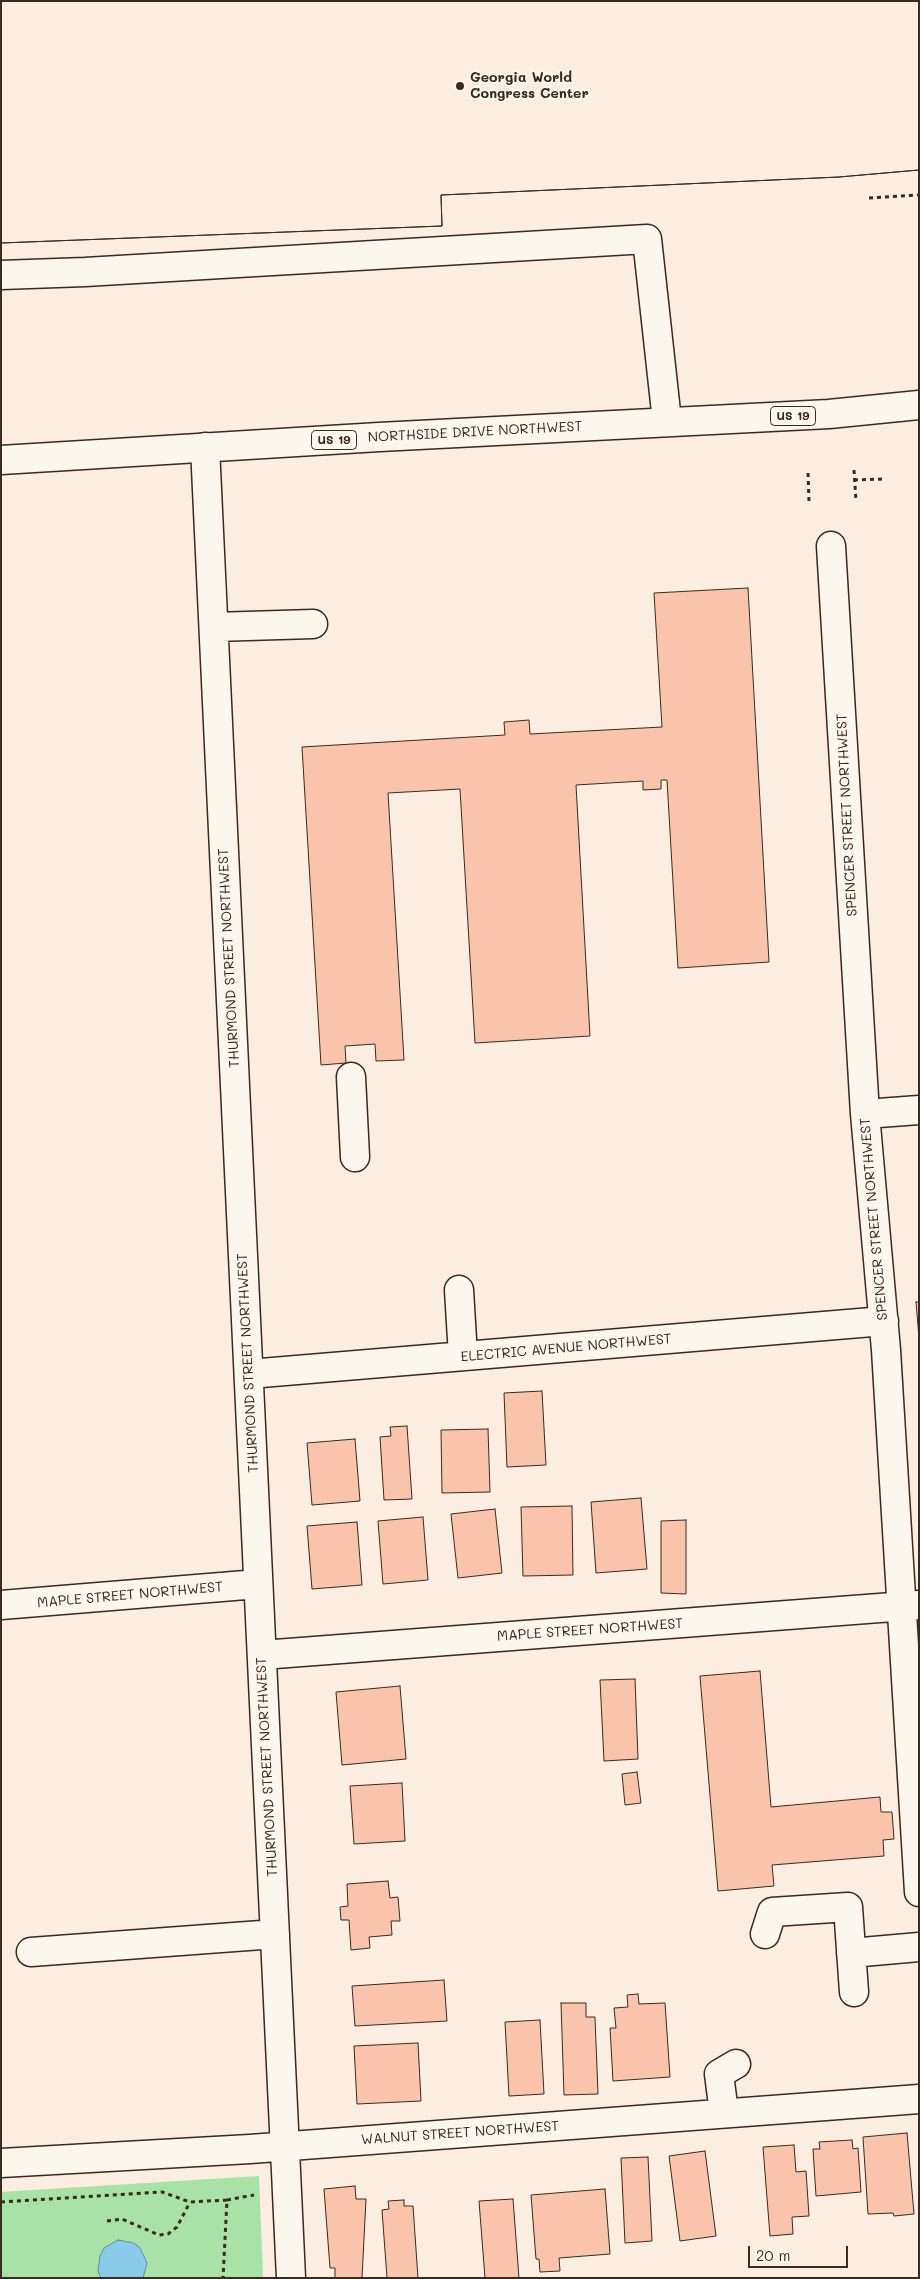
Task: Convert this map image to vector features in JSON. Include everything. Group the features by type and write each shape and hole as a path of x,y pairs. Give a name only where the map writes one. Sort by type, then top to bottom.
{"street":[{"path":"1,275 85,272 647,239 667,421"},
{"name":"NORTHSIDE DRIVE NORTHWEST","path":"1,460 667,421 829,414 919,405"},
{"name":"THURMOND STREET NORTHWEST","path":"205,447 291,2278"},
{"name":"SPENCER STREET NORTHWEST","path":"831,546 865,1114 910,1606 919,1892"},
{"path":"214,626 313,624"},
{"path":"351,1077 355,1157"},
{"path":"865,1114 919,1110"},
{"path":"459,1290 463,1356"},
{"name":"ELECTRIC AVENUE NORTHWEST","path":"249,1374 884,1321"},
{"name":"MAPLE STREET NORTHWEST","path":"1,1605 258,1584"},
{"name":"MAPLE STREET NORTHWEST","path":"262,1655 910,1606"},
{"path":"765,1934 772,1912 848,1907 854,1992"},
{"path":"32,1952 275,1934"},
{"path":"851,1953 919,1947"},
{"path":"724,2113 719,2074 736,2064"},
{"name":"WALNUT STREET NORTHWEST","path":"1,2163 285,2146 919,2098"}],"path":[{"path":"869,198 919,195"},
{"path":"854,470 856,501"},
{"path":"808,473 810,500"},
{"path":"854,480 884,479"},
{"path":"1,2202 162,2192 190,2202 227,2200 254,2195"},
{"path":"223,2278 227,2200"},
{"path":"107,2220 122,2220 159,2234 168,2234 177,2227 190,2202"}],"green space":[{"path":"259,2176 263,2278 1,2278 1,2192"}],"water":[{"path":"118,2240 134,2243 140,2248 147,2263 143,2278 101,2278 98,2271 100,2256 104,2248"}],"building":[{"name":"Georgia World Congress Center","path":"1,1 919,1 919,170 839,177 441,195 442,226 1,243"},
{"name":"Georgia World Congress Center","path":"1,1 919,1 919,170 839,177 441,195 442,226 1,243"},
{"path":"748,588 769,962 678,968 667,780 661,780 661,789 643,790 643,781 576,785 590,1036 475,1043 460,789 388,793 404,1060 376,1061 375,1044 345,1046 346,1063 321,1065 302,747 505,735 504,722 529,720 530,734 662,727 654,593"},
{"path":"916,1302 919,1302 919,1338"},
{"path":"542,1391 546,1465 507,1467 504,1393"},
{"path":"407,1426 412,1499 384,1500 380,1437 391,1436 390,1427"},
{"path":"488,1429 490,1492 442,1493 441,1430"},
{"path":"355,1439 360,1501 312,1505 307,1443"},
{"path":"641,1498 647,1569 596,1573 591,1502"},
{"path":"572,1506 573,1575 523,1576 521,1507"},
{"path":"495,1509 502,1573 458,1578 451,1514"},
{"path":"423,1517 428,1580 383,1584 378,1521"},
{"path":"686,1520 686,1594 661,1593 661,1521"},
{"path":"357,1522 362,1585 312,1589 307,1526"},
{"path":"760,1671 771,1807 880,1797 881,1812 892,1812 894,1839 883,1840 884,1856 772,1865 774,1886 718,1891 700,1676"},
{"path":"635,1679 638,1759 604,1761 600,1680"},
{"path":"400,1686 406,1759 342,1765 336,1692"},
{"path":"637,1772 641,1803 625,1805 622,1774"},
{"path":"402,1783 405,1841 354,1844 350,1786"},
{"path":"388,1881 390,1898 398,1897 400,1921 391,1921 392,1935 369,1937 370,1948 351,1950 349,1920 341,1920 340,1907 348,1906 347,1884"},
{"path":"444,1980 447,2021 355,2026 352,1986"},
{"path":"638,1994 639,2004 665,2003 670,2077 613,2081 610,2028 616,2028 614,2008 628,2007 627,1995"},
{"path":"561,2003 586,2003 586,2017 595,2017 598,2094 564,2095"},
{"path":"540,2020 544,2094 509,2096 505,2022"},
{"path":"418,2043 421,2101 357,2104 354,2046"},
{"path":"907,2133 914,2214 894,2216 893,2213 868,2214 863,2137"},
{"path":"852,2140 853,2149 858,2148 861,2192 816,2196 813,2149 820,2149 819,2142"},
{"path":"794,2145 796,2172 806,2171 809,2216 792,2217 793,2234 770,2236 763,2147"},
{"path":"705,2151 716,2236 680,2241 669,2156"},
{"path":"648,2157 652,2241 625,2243 621,2158"},
{"path":"355,2186 356,2199 366,2199 362,2278 335,2278 335,2268 330,2268 324,2189"},
{"path":"605,2189 610,2254 559,2258 560,2271 540,2272 539,2259 536,2259 531,2195"},
{"path":"513,2199 519,2278 485,2278 479,2201"},
{"path":"404,2200 404,2206 413,2206 418,2278 387,2278 382,2210 389,2209 388,2201"}],"place":[{"name":"Georgia World Congress Center","path":"460,86"}]}
